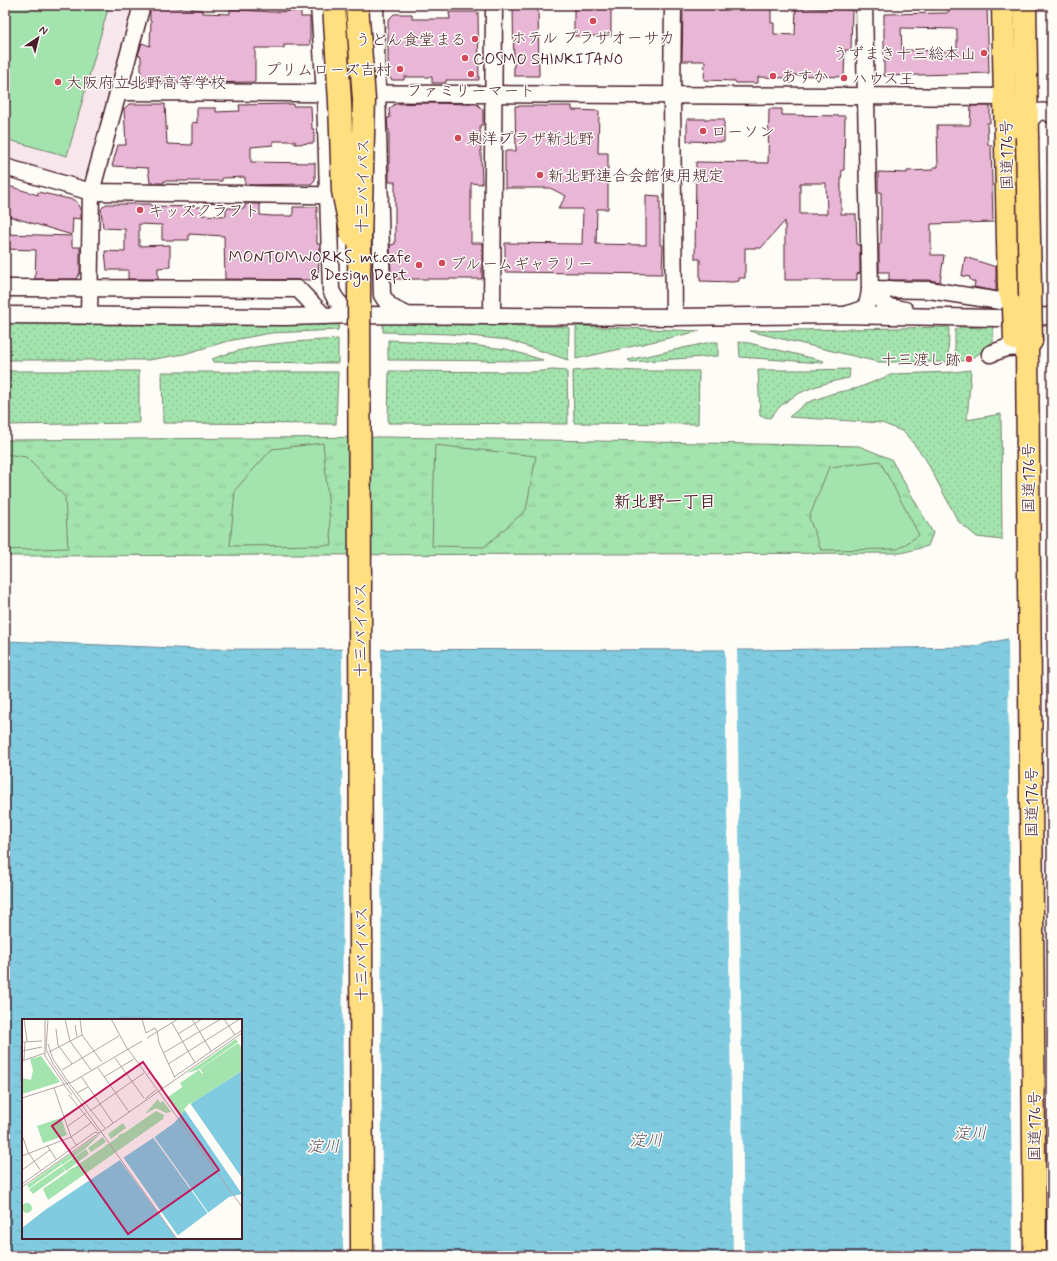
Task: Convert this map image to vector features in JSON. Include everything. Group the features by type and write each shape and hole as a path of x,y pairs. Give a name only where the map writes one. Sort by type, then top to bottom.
{"highway":[{"path":"334,5 340,102 343,191 359,273"},
{"name":"十三バイパス","path":"357,5 364,100 359,273 362,1256"},
{"name":"国道176号","path":"1002,5 1011,298 1025,348"},
{"name":"国道176号","path":"1025,5 1027,131 1025,348 1035,1256"}],"street":[{"path":"89,316 92,192 142,5"},
{"path":"319,5 325,94 331,290 340,305 356,315"},
{"path":"375,5 382,296 387,304 395,310 408,316"},
{"path":"492,317 494,5"},
{"path":"673,5 672,96 674,318"},
{"path":"840,315 861,311 866,307 870,289 864,5"},
{"path":"118,92 1005,97"},
{"path":"1027,131 1035,113 1041,111 1048,112 1052,115"},
{"path":"5,167 92,192 380,196"},
{"path":"5,288 298,289 324,316"},
{"path":"870,289 929,290 1000,301 1005,297 1011,298"},
{"path":"889,289 883,292 881,297 883,304 888,307 952,317"},
{"path":"5,315 286,317 356,315 674,318 840,315 997,318 1052,316"},
{"path":"990,354 1006,348 1025,348"}],"shaded area":[{"name":"大阪府立北野高等学校","path":"5,5 133,5 86,176 78,181 5,160"}],"green space":[{"name":"大阪府立北野高等学校","path":"5,5 109,5 67,156 5,139"},
{"path":"5,323 339,324 338,330 271,333 228,341 184,354 149,360 5,360"},
{"path":"383,323 569,327 568,360 508,340 450,334 383,332"},
{"path":"982,324 993,324 993,342 975,356 967,360 955,362 955,330 959,329 959,327 981,328"},
{"path":"576,326 700,331 576,359"},
{"path":"949,327 948,362 878,362 749,331"},
{"path":"338,339 338,363 213,362 212,359 259,346 290,342"},
{"path":"388,340 452,343 506,349 543,360 388,360"},
{"path":"711,342 718,342 718,356 631,362 628,360"},
{"path":"739,342 749,343 824,361 822,363 740,357"},
{"path":"596,369 699,371 698,424 574,423 573,371"},
{"path":"850,369 849,378 805,390 786,402 770,418 760,416 758,370"},
{"path":"553,370 567,371 568,424 388,423 389,371 532,372"},
{"path":"971,370 967,420 1001,414 1002,540 977,537 958,521 925,458 904,432 882,423 789,417 806,403 834,393 858,388 893,374"},
{"path":"5,371 139,371 139,423 5,425"},
{"path":"162,372 338,372 336,424 163,423"},
{"path":"388,437 859,446 891,459 933,533 928,546 901,553 5,556 5,440"},
{"path":"323,443 332,545 230,546 235,490 272,449"},
{"path":"435,445 536,456 526,510 484,547 432,546"},
{"path":"5,454 26,457 65,497 68,548 5,550"},
{"path":"880,461 919,535 898,549 821,550 809,518 829,467"}],"water":[{"name":"淀川","path":"1052,629 1052,1256 5,1256 5,641 198,649 753,650 971,647"}],"pier":[{"path":"1051,627 1052,1256 1012,1256 1008,637"},
{"path":"342,647 381,647 382,1256 343,1256"},
{"path":"725,647 737,647 744,1256 733,1256"}],"building":[{"path":"513,5 538,5 539,76 514,76"},
{"name":"ホテル プラザオーサカ","path":"574,5 611,5 611,36 574,36"},
{"path":"688,5 771,6 771,23 774,23 774,34 795,35 796,7 852,10 851,50 845,50 844,77 790,75 790,78 758,77 758,83 736,83 735,81 704,80 705,61 682,61 683,9"},
{"path":"953,5 987,5 989,73 884,76 884,14 947,13","holes":["901,28 957,29 957,51 902,50"]},
{"path":"155,6 203,10 203,13 230,14 230,9 271,12 301,11 301,17 310,17 310,45 284,45 284,48 255,48 255,82 141,82 141,56 138,55 142,43 150,46 150,11"},
{"path":"449,12 478,12 479,80 446,80 446,83 432,83 432,77 404,77 404,80 392,80 388,76 388,20 394,14 412,14 412,19 450,19"},
{"path":"129,104 165,104 167,144 192,145 192,122 197,123 197,108 216,108 216,112 240,111 239,105 293,104 293,106 311,106 314,143 295,144 295,141 273,141 273,145 251,147 251,162 315,163 315,180 311,184 245,185 245,177 222,178 222,181 164,181 164,183 150,183 148,168 112,166 118,145 126,145 124,109"},
{"path":"395,104 477,104 483,110 483,125 480,125 482,184 471,183 471,243 482,243 482,279 391,279 390,245 395,244 395,182 389,182 389,130 387,118 390,118 389,109"},
{"path":"515,106 572,106 572,110 599,111 598,153 608,153 608,209 597,209 596,244 646,245 646,195 660,196 660,245 663,245 662,274 505,272 505,243 582,244 583,209 558,209 566,196 550,188 505,188 505,151 516,151"},
{"path":"971,106 990,106 990,123 987,123 988,145 991,145 993,222 931,224 931,255 944,255 940,282 929,280 889,280 889,272 879,272 879,244 881,244 881,192 878,192 878,172 907,173 907,171 933,170 933,167 938,167 937,125 970,125"},
{"path":"769,109 782,109 782,115 845,116 844,170 842,170 841,181 841,214 856,214 857,245 860,245 860,273 857,274 857,280 785,280 785,221 761,248 745,248 745,278 739,278 739,281 733,282 700,281 700,259 695,259 696,162 768,163","holes":["800,183 826,183 827,214 800,214"]},
{"path":"687,119 724,119 724,142 687,141"},
{"path":"5,185 38,195 38,192 77,202 81,212 81,219 73,218 72,235 5,215"},
{"path":"106,204 151,204 151,206 201,207 201,215 226,216 226,208 245,208 245,204 260,204 260,215 272,216 293,216 293,207 317,207 317,244 320,244 318,275 315,280 225,279 224,236 189,234 189,240 162,240 162,225 139,224 139,246 170,245 170,267 158,268 158,279 128,279 128,270 107,270 105,251 125,252 125,229 103,228 101,209"},
{"path":"5,234 72,236 72,247 80,247 80,273 76,279 35,279 36,250 5,249"},
{"path":"965,257 996,267 996,291 974,287 975,282 970,280 970,277 962,276"}],"place":[{"name":"ホテル プラザオーサカ","path":"593,21"},
{"name":"うどん食堂まる","path":"475,39"},
{"name":"うずまき十三総本山","path":"984,53"},
{"name":"COSMO SHINKITANO","path":"465,58"},
{"name":"プリムローズ吉村","path":"400,69"},
{"name":"ファミリーマート","path":"471,74"},
{"name":"あすか","path":"773,76"},
{"name":"ハウス王","path":"844,78"},
{"name":"大阪府立北野高等学校","path":"58,82"},
{"name":"ローソン","path":"703,131"},
{"name":"東洋プラザ新北野","path":"458,138"},
{"name":"新北野連合会館使用規定","path":"540,175"},
{"name":"キッズクラフト","path":"140,210"},
{"name":"ブルームギャラリー","path":"442,263"},
{"name":"MONTOMWORKS. mt.cafe & Design Dept.","path":"419,265"},
{"name":"十三渡し跡","path":"969,359"}],"district":[{"name":"新北野一丁目","path":"665,501"}]}
